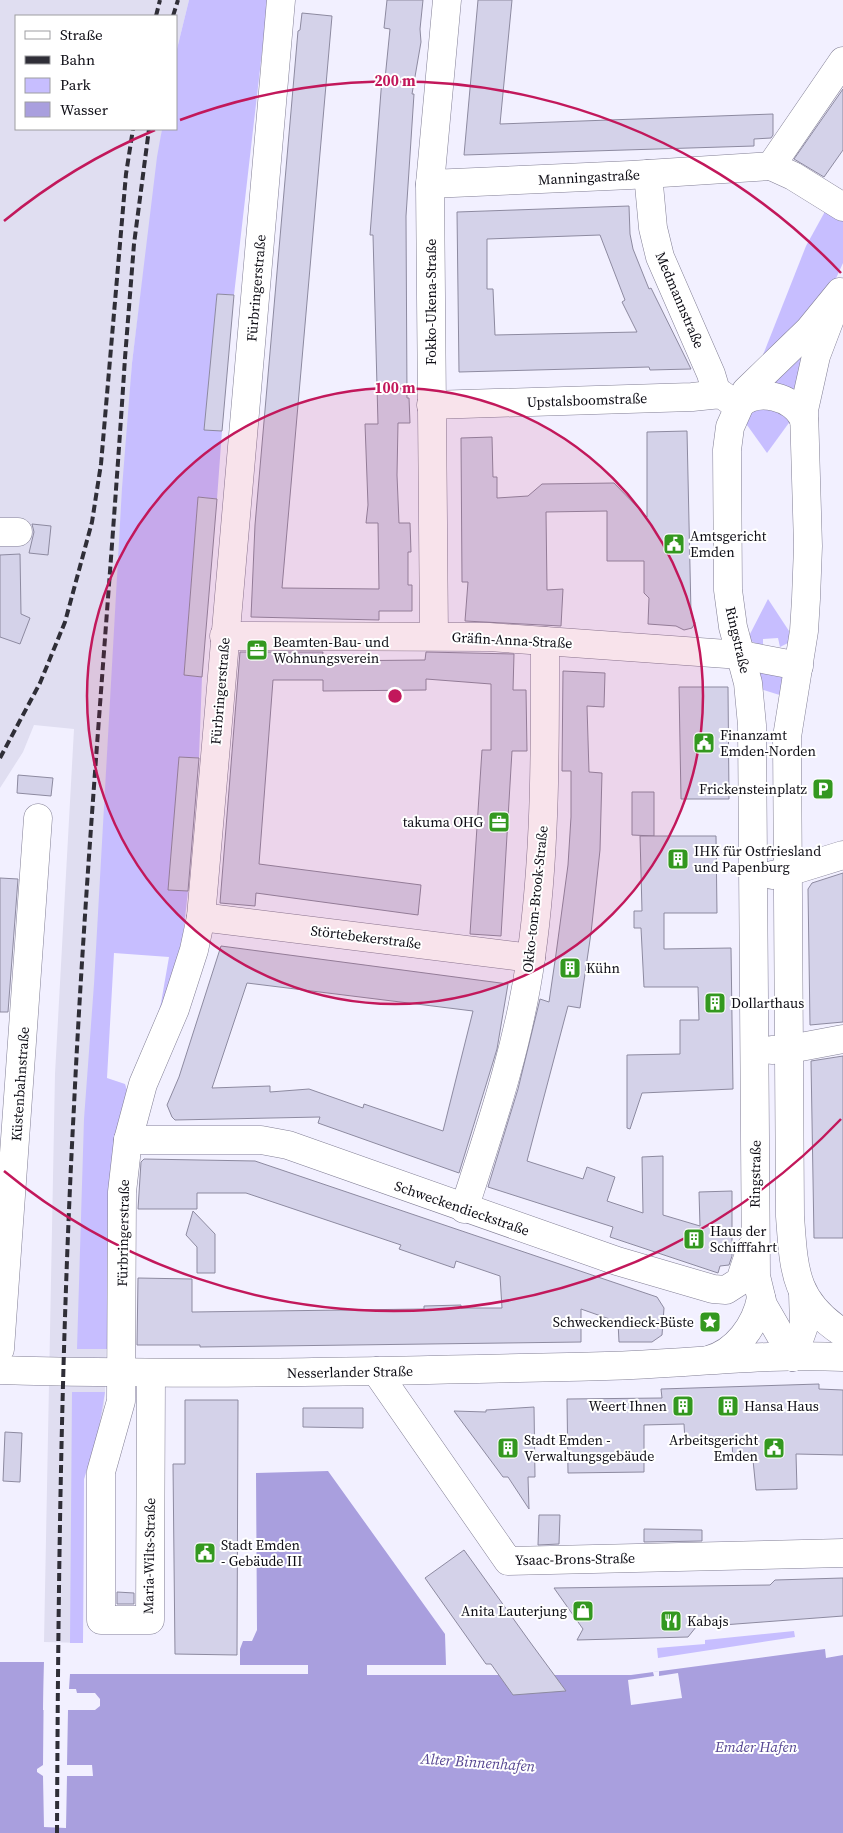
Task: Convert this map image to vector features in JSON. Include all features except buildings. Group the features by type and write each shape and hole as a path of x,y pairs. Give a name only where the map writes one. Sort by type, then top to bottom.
{"street":[{"name":"Fürbringerstraße","path":"121,1372 122,1192 128,1140 143,1084 175,1009 201,918 224,636 281,0"},
{"name":"Fokko-Ukena-Straße","path":"434,636 430,184 447,0"},
{"path":"843,61 759,167 793,176 843,207"},
{"name":"Manningastraße","path":"430,184 759,167"},
{"name":"Medmannstraße","path":"648,174 653,228 660,257 711,374 728,400"},
{"name":"Ringstraße","path":"793,1357 769,1318 761,1298 756,1276 754,1232 756,1050 750,693 733,627 728,590 727,450 730,427 728,400 755,381 809,330 842,290"},
{"name":"Ringstraße","path":"793,1357 804,1326 803,1293 792,1251 790,1216 787,737 804,631 808,546 804,420 812,371 842,290"},
{"path":"728,400 772,396 793,404 804,420"},
{"name":"Upstalsboomstraße","path":"431,405 682,398 728,400"},
{"name":"Gräfin-Anna-Straße","path":"224,636 434,636 545,641 741,655 799,666"},
{"name":"Okko-tom-Brook-Straße","path":"464,1209 504,1086 531,958 546,791 545,641"},
{"name":"Küstenbahnstraße","path":"0,1349 8,1146 38,818"},
{"path":"753,875 788,872 843,855"},
{"name":"Störtebekerstraße","path":"201,918 531,958"},
{"path":"756,1050 790,1049 843,1039"},
{"name":"Schweckendieckstraße","path":"128,1140 261,1140 279,1144 617,1261 713,1289 726,1290 740,1281 754,1232"},
{"name":"Ringstraße","path":"803,1293 812,1308 824,1321 843,1334"},
{"path":"699,1362 720,1356 737,1343 753,1322 761,1298"},
{"name":"Nesserlander Straße","path":"0,1370 151,1373 376,1371 843,1357"},
{"name":"Ysaac-Brons-Straße","path":"376,1371 508,1561 843,1553"},
{"name":"Maria-Wilts-Straße","path":"121,1372 120,1408 105,1453 102,1472 101,1620 150,1620 151,1373"}],"shaded area":[{"path":"0,0 189,0 178,45 178,15 15,15 15,130 162,130 132,363 94,1090 107,1304 103,1415 84,1479 83,1643 44,1642 55,1074 74,729 34,725 23,752 0,788"}],"green space":[{"path":"189,0 268,0 234,295 217,294 205,429 222,431 217,499 198,497 184,675 202,677 199,758 179,757 169,890 188,891 183,936 167,1004 143,1067 161,1003 169,957 114,953 107,1078 125,1084 127,1090 113,1154 109,1349 77,1349 84,1119 94,984 122,488 132,363 157,157 162,130 178,130 178,45"},
{"path":"828,206 843,215 843,263 833,285 819,307 761,360 806,246"},
{"path":"815,331 801,392 756,389"},
{"path":"779,408 791,420 767,453 742,418 752,410"},
{"path":"768,599 789,631 790,642 780,647 778,638 763,639 763,647 751,641 749,636"},
{"path":"763,668 784,671 786,697 757,688 755,675"},
{"path":"72,1392 105,1392 98,1434 84,1479 83,1643 70,1643"},
{"path":"794,1631 795,1637 658,1658 657,1648 705,1644 705,1640"}],"water":[{"name":"Emder Hafen","path":"328,1471 445,1634 446,1665 367,1665 367,1675 631,1675 825,1649 826,1658 843,1655 843,1833 0,1833 0,1662 44,1662 43,1710 93,1710 93,1693 76,1693 76,1689 69,1689 70,1674 308,1674 308,1665 240,1665 240,1649 243,1641 252,1641 257,1630 256,1473"}],"pier":[{"path":"44,1660 46,1662 46,1707 91,1708 91,1695 76,1695 74,1691 67,1690 67,1674 69,1671 69,1689 76,1689 77,1693 95,1693 100,1699 100,1706 95,1710 68,1710 67,1765 92,1765 93,1776 67,1776 66,1828 44,1827 43,1776 37,1772 37,1769 43,1765"},
{"path":"659,1671 659,1676 678,1673 682,1698 631,1705 628,1680 654,1676 653,1672"}],"railway":[{"path":"156,15 160,0"},
{"path":"173,15 178,0"},
{"path":"0,758 40,683 65,622 92,522 101,464 126,174 133,130"},
{"path":"57,1833 59,1560 63,1379 79,1012 134,244 149,130"}],"place":[{"name":"Amtsgericht Emden","path":"674,544"},
{"name":"Beamten-Bau- und Wohnungsverein","path":"257,650"},
{"name":"Finanzamt Emden-Norden","path":"704,743"},
{"name":"Frickensteinplatz","path":"823,789"},
{"name":"takuma OHG","path":"499,822"},
{"name":"IHK für Ostfriesland und Papenburg","path":"678,859"},
{"name":"Kühn","path":"570,968"},
{"name":"Dollarthaus","path":"715,1003"},
{"name":"Haus der Schifffahrt","path":"694,1239"},
{"name":"Schweckendieck-Büste","path":"710,1322"},
{"name":"Weert Ihnen","path":"683,1406"},
{"name":"Hansa Haus","path":"728,1406"},
{"name":"Stadt Emden - Verwaltungsgebäude","path":"508,1448"},
{"name":"Arbeitsgericht Emden","path":"774,1448"},
{"name":"Stadt Emden - Gebäude III","path":"205,1553"},
{"name":"Anita Lauterjung","path":"583,1611"},
{"name":"Kabajs","path":"671,1621"}],"water label":[{"name":"Alter Binnenhafen","path":"478,1762"}]}
